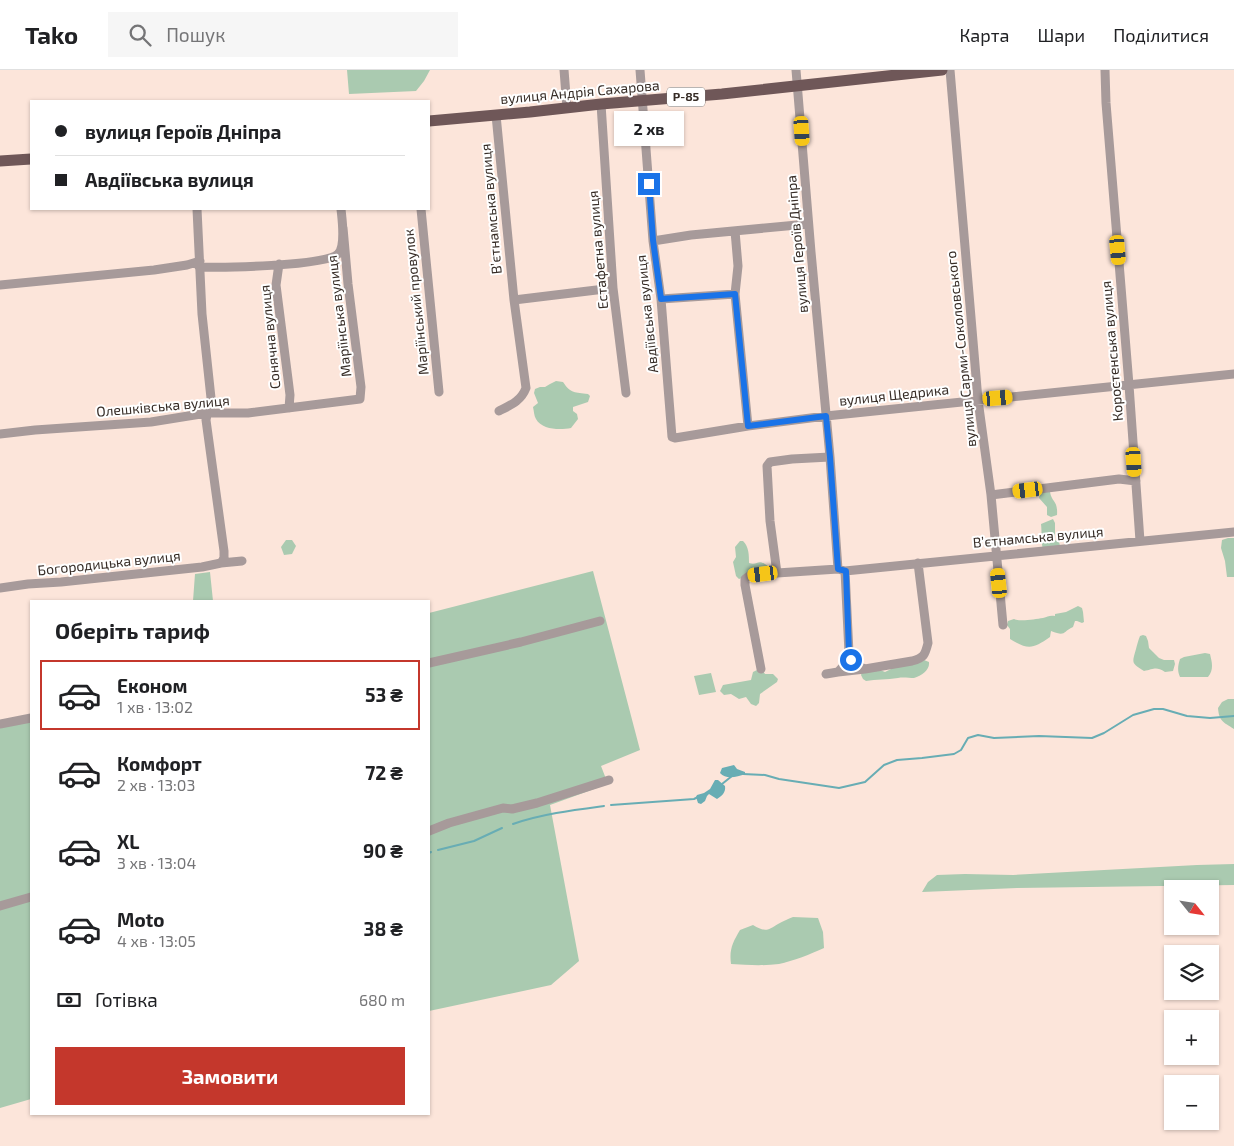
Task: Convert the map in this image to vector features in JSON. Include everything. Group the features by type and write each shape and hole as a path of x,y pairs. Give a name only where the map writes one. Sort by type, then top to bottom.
{"main road":[{"name":"вулиця Андрія Сахарова","path":"430,121 798,86 942,70"},
{"path":"0,162 30,159"}],"street":[{"path":"564,70 567,108"},
{"name":"Авдіївська вулиця","path":"640,70 653,240 661,299 672,436 674,438 748,426"},
{"name":"вулиця Героїв Дніпра","path":"796,70 808,224 849,653"},
{"name":"вулиця Сарми-Соколовського","path":"950,70 978,400 991,494 1003,626"},
{"name":"Коростенська вулиця","path":"1105,70 1140,541"},
{"name":"Естафетна вулиця","path":"601,104 614,288 626,394"},
{"name":"Вʼєтнамська вулиця","path":"496,115 514,300 526,388 524,394 516,402 499,411"},
{"path":"197,210 202,314 211,398 211,406 206,420 224,551 224,558 221,563"},
{"path":"0,285 200,264 254,267 315,261 337,255 340,252 343,228 341,210"},
{"name":"Маріїнський провулок","path":"421,210 439,392"},
{"path":"653,240 808,224"},
{"name":"Маріїнська вулиця","path":"343,228 361,387 361,396 358,400"},
{"path":"735,231 738,266 735,294 748,426 826,416"},
{"name":"Сонячна вулиця","path":"279,264 276,285 290,395 289,408"},
{"path":"514,300 614,288"},
{"path":"661,299 735,294"},
{"name":"вулиця Щедрика","path":"826,416 1234,374"},
{"name":"Олешківська вулиця","path":"0,434 151,422 207,413 248,413 358,400"},
{"path":"777,573 771,530 767,466 770,462 830,457"},
{"path":"991,494 1119,479 1136,481"},
{"name":"Вʼєтнамська вулиця","path":"762,669 745,585 745,579 749,576 842,570 1234,532"},
{"name":"Богородицька вулиця","path":"0,588 28,584 70,582 242,561"},
{"path":"826,674 912,661 924,656 928,643 918,563"},
{"path":"430,663 521,642 600,621"},
{"path":"849,653 855,666 865,669"},
{"path":"838,672 847,662 849,653"},
{"path":"0,724 30,718"},
{"path":"430,831 503,808 537,803 608,780"},
{"path":"0,906 30,897"}],"green space":[{"path":"347,70 430,70 416,91 349,94"},
{"path":"556,381 563,382 568,389 574,392 590,396 588,402 573,407 573,411 577,414 578,419 571,428 557,429 547,427 539,423 535,416 533,407 538,403 534,393 535,389 545,387"},
{"path":"1044,490 1050,492 1057,507 1057,515 1051,517 1047,515 1047,507 1039,498"},
{"path":"1053,519 1055,523 1055,540 1059,542 1060,546 1043,549 1041,524"},
{"path":"1234,538 1234,577 1227,577 1221,548 1222,540"},
{"path":"286,540 292,540 296,546 292,554 284,555 281,547"},
{"path":"740,541 743,541 746,546 749,554 749,563 760,562 775,569 767,572 762,570 739,579 736,576 733,562 736,557 735,547"},
{"path":"593,571 640,750 601,766 608,784 550,805 579,961 551,985 430,1011 430,613"},
{"path":"210,572 213,600 193,600 195,574"},
{"path":"1078,606 1082,608 1084,622 1075,621 1073,627 1064,633 1059,634 1051,631 1050,637 1030,647 1010,639 1008,621 1055,616 1055,614 1066,612"},
{"path":"1140,636 1146,636 1149,648 1159,658 1174,660 1173,671 1165,672 1155,668 1144,671 1135,664 1133,660 1137,644"},
{"path":"1205,653 1210,654 1212,663 1212,669 1208,677 1180,677 1178,668 1180,659"},
{"path":"924,660 929,662 927,670 914,678 866,681 861,675 862,672 880,670 885,672 897,666 900,667"},
{"path":"757,670 763,671 765,674 773,674 778,679 777,682 760,694 759,703 756,706 751,704 746,697 739,699 731,694 724,695 720,691 723,685 751,680 753,672"},
{"path":"711,673 716,692 699,695 694,676"},
{"path":"1234,699 1234,729 1222,721 1219,716 1218,708 1222,702"},
{"path":"30,716 30,1099 0,1108 0,720"},
{"path":"1234,864 1234,885 1219,885 1219,880 1164,880 1164,886 1017,888 922,892 928,882 937,875 1013,875"},
{"path":"793,917 818,918 823,932 824,948 779,964 731,964 732,946 740,930 753,925 763,930 768,929"}],"water":[{"path":"734,765 737,769 745,772 745,774 725,777 720,773 722,768"},
{"path":"715,780 718,780 725,786 721,797 717,799 709,794 705,801 701,804 698,803 697,795 710,789"}],"waterway":[{"path":"743,774 765,775 779,779 839,788 865,782 884,765 897,760 954,754 961,750 968,738 978,735 994,738 1039,736 1092,738 1104,733 1133,715 1154,709 1163,709 1187,716 1210,718 1234,716"},
{"path":"722,784 732,776"},
{"path":"611,805 694,799 698,797"},
{"path":"513,824 547,815 604,806"},
{"path":"438,850 474,841 502,828"}],"route":[{"path":"649,184 653,240 661,299 735,294 748,426 826,416 838,569 846,571 849,653 851,660"}]}
